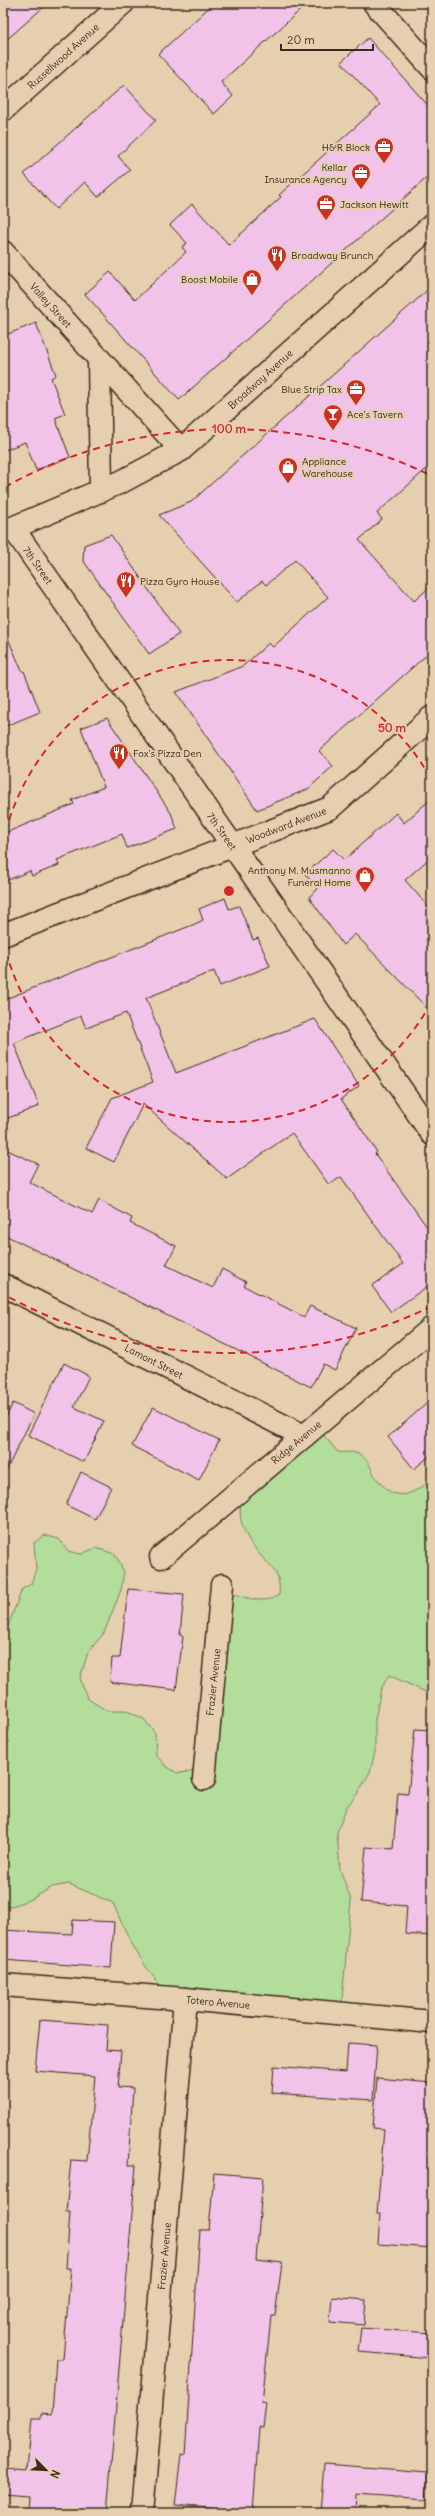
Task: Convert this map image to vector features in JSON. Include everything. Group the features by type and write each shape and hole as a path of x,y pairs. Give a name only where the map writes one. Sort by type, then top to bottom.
{"street":[{"name":"Russellwood Avenue","path":"3,110 123,3"},
{"path":"374,3 432,68"},
{"name":"Broadway Avenue","path":"8,530 101,491 181,450 432,225"},
{"name":"Valley Street","path":"3,252 181,450"},
{"path":"99,359 101,491"},
{"name":"7th Street","path":"8,530 232,846 432,1134"},
{"name":"Woodward Avenue","path":"3,935 330,808 432,717"},
{"name":"Lamont Street","path":"3,1285 304,1436"},
{"name":"Ridge Avenue","path":"161,1557 432,1328"},
{"name":"Frazier Avenue","path":"204,1779 222,1585"},
{"name":"Totero Avenue","path":"3,1985 185,1999 432,2022"},
{"name":"Frazier Avenue","path":"142,2513 185,1999"}],"green space":[{"path":"318,1429 338,1452 354,1452 365,1458 377,1479 391,1492 397,1494 411,1493 432,1479 432,1695 389,1675 381,1689 375,1720 375,1752 370,1772 358,1793 346,1808 337,1833 340,1869 351,1900 341,2011 167,1993 158,1983 136,1951 113,1903 69,1884 52,1887 32,1899 3,1909 3,1639 22,1589 31,1584 36,1569 34,1543 44,1535 59,1539 68,1551 81,1554 96,1548 115,1554 124,1572 121,1590 104,1633 88,1652 80,1679 87,1698 107,1711 127,1711 144,1719 155,1733 156,1755 166,1766 177,1773 191,1772 202,1764 225,1591 259,1600 266,1600 279,1595 279,1582 276,1573 255,1549 243,1527 240,1511 244,1493 266,1472"}],"building":[{"path":"3,3 48,3 3,43"},
{"path":"214,3 308,3 221,82 233,96 214,114 158,54"},
{"path":"368,38 432,110 432,173 179,400 85,294 110,272 135,300 186,252 182,247 187,243 170,225 192,204 229,245 281,197 279,195 380,105 341,62"},
{"path":"124,85 156,120 118,156 130,170 98,197 85,182 56,209 24,174"},
{"path":"432,286 432,464 377,513 382,519 359,540 414,601 432,585 432,650 319,751 333,766 308,789 257,810 176,692 243,666 269,643 273,647 328,597 295,560 266,585 262,581 237,602 159,515 191,502"},
{"path":"36,323 56,375 51,378 65,414 55,418 70,457 36,470 25,442 3,451 3,336"},
{"path":"111,535 179,634 149,654 83,560 84,545"},
{"path":"3,627 22,671 24,671 40,712 3,727"},
{"path":"107,718 171,813 177,829 127,848 122,834 57,860 59,865 32,876 30,871 3,882 3,834 74,804 72,800 104,787 81,728"},
{"name":"Anthony M. Musmanno Funeral Home","path":"432,798 432,856 405,880 432,911 432,1013 355,934 343,945 309,897 318,889 305,874 333,849 344,860 396,813 404,823"},
{"path":"225,898 229,909 239,906 253,940 258,938 270,966 220,986 214,971 146,998 176,1073 315,1019 359,1086 341,1099 377,1152 375,1154 432,1234 432,1283 391,1312 372,1286 403,1264 341,1177 329,1185 292,1133 227,1179 143,1104 114,1162 86,1148 112,1098 153,1082 126,1013 86,1028 81,1016 14,1043 39,1106 3,1120 3,1000 195,924 203,920 199,909"},
{"path":"3,1148 38,1164 29,1182 92,1214 99,1200 132,1218 130,1223 176,1246 166,1265 213,1288 222,1269 246,1282 244,1286 304,1317 310,1306 356,1328 335,1370 323,1364 311,1387 3,1234"},
{"path":"64,1363 89,1376 74,1407 104,1421 84,1462 28,1435"},
{"path":"432,1399 432,1454 414,1469 388,1437"},
{"path":"13,1403 34,1414 3,1477 3,1423"},
{"path":"153,1407 219,1440 199,1480 132,1446"},
{"path":"81,1472 111,1487 95,1519 66,1505"},
{"path":"128,1589 184,1594 180,1635 183,1636 176,1690 110,1682 112,1658 120,1658"},
{"path":"415,1729 432,1730 432,1936 405,1934 407,1906 361,1902 366,1847 393,1849 398,1793 408,1794"},
{"path":"73,1920 114,1922 111,1968 3,1960 3,1930 72,1934"},
{"path":"40,2020 108,2025 106,2050 121,2051 118,2087 133,2088 128,2165 136,2165 107,2513 27,2513 28,2496 3,2494 5,2468 27,2470 32,2419 41,2419 41,2413 52,2414 56,2359 63,2359 71,2268 66,2268 70,2212 66,2212 71,2160 87,2161 95,2076 35,2071"},
{"path":"348,2043 377,2045 373,2100 272,2093 274,2066 346,2072"},
{"path":"377,2078 432,2083 432,2248 378,2244 380,2214 377,2214 384,2129 373,2128"},
{"path":"214,2173 263,2177 256,2260 282,2263 275,2316 271,2316 262,2403 266,2404 263,2428 259,2427 253,2512 175,2505 181,2454 185,2455 200,2230 209,2230"},
{"path":"332,2297 366,2300 364,2325 330,2322"},
{"path":"361,2328 432,2333 432,2358 358,2352"},
{"path":"324,2464 428,2472 426,2500 356,2495 355,2513 320,2513"}],"place":[{"name":"H&R Block","path":"384,164"},
{"name":"Kellar Insurance Agency","path":"361,190"},
{"name":"Jackson Hewitt","path":"326,221"},
{"name":"Broadway Brunch","path":"277,272"},
{"name":"Boost Mobile","path":"252,296"},
{"name":"Blue Strip Tax","path":"356,406"},
{"name":"Ace's Tavern","path":"333,431"},
{"name":"Appliance Warehouse","path":"288,484"},
{"name":"Pizza Gyro House","path":"126,598"},
{"name":"Fox's Pizza Den","path":"119,770"},
{"name":"Anthony M. Musmanno Funeral Home","path":"365,893"}]}
